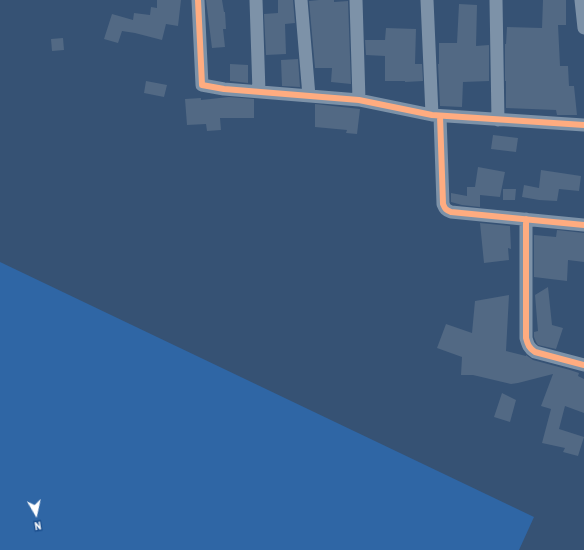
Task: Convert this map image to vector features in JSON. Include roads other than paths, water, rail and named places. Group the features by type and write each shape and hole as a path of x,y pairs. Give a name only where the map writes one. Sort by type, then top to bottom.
{"street":[{"path":"198,0 202,85 224,89 359,100 436,115 584,125"},
{"path":"256,0 259,92"},
{"path":"302,0 309,96"},
{"path":"356,0 359,100"},
{"path":"427,0 444,208 451,212 584,225"},
{"path":"496,0 498,120"},
{"path":"581,0 584,28"},
{"path":"526,219 526,338 528,344 530,349 535,352 584,365"}]}
